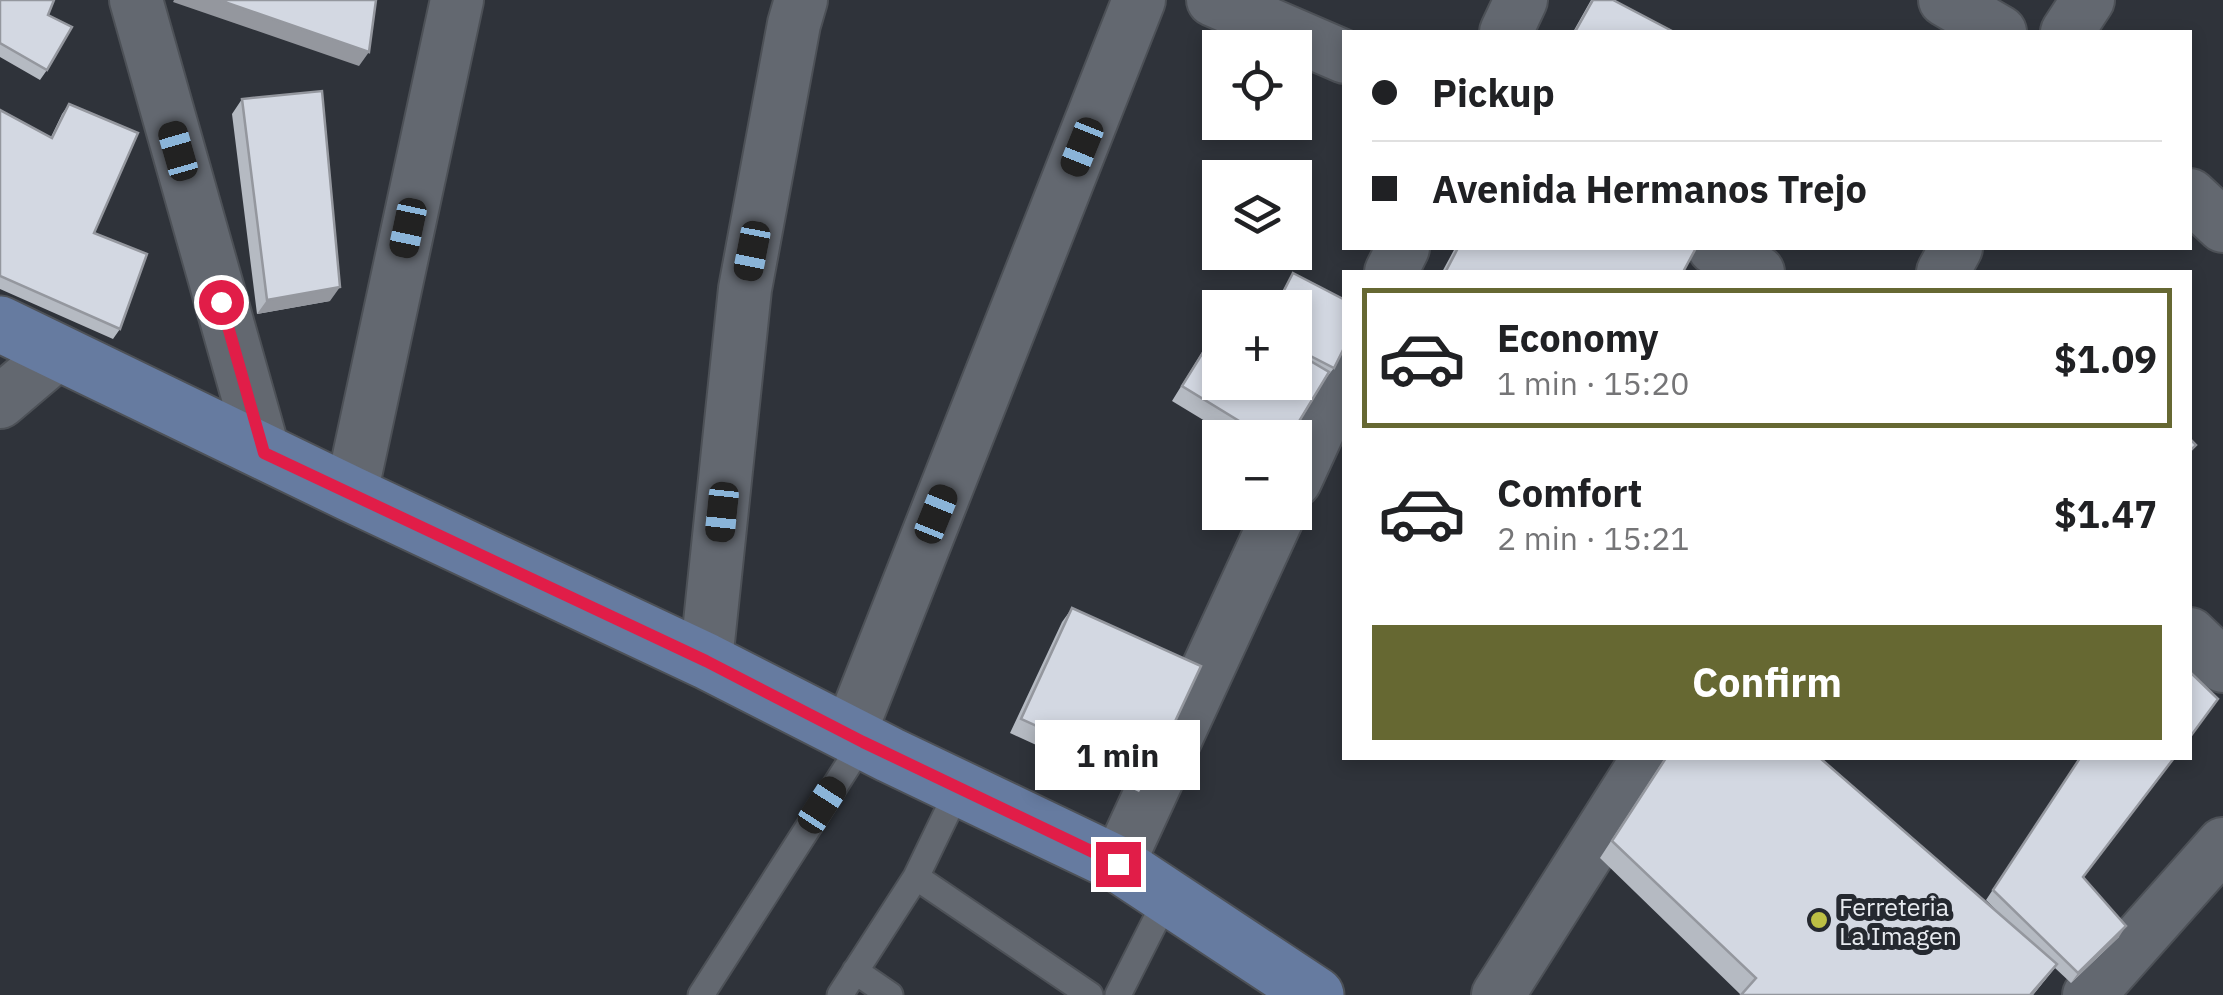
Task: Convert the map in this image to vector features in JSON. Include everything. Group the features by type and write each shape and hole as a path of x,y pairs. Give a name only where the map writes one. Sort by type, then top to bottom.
{"main road":[{"path":"0,324 706,661 1118,864 1298,990"}],"street":[{"path":"136,0 264,453"},
{"path":"351,494 457,0"},
{"path":"706,661 745,289 801,0"},
{"path":"856,738 1140,0"},
{"path":"1212,0 1342,56"},
{"path":"1507,30 1520,0"},
{"path":"1946,0 1997,30"},
{"path":"2068,30 2088,0"},
{"path":"2192,197 2223,226"},
{"path":"1718,250 1754,270"},
{"path":"0,402 59,352"},
{"path":"1312,443 1342,378"},
{"path":"1118,864 1272,530"},
{"path":"2192,636 2223,666"},
{"path":"1498,995 1647,760"},
{"path":"2089,995 2223,844"}],"lane":[{"path":"701,995 856,738"},
{"path":"840,995 916,876 959,788"},
{"path":"916,876 1090,995"},
{"path":"1118,995 1168,896"},
{"path":"855,971 890,995"}],"building":[{"path":"0,0 54,0 48,15 72,27 47,70 0,43"},
{"path":"219,0 376,0 369,52"},
{"path":"1593,0 1613,0 1670,30 1576,30"},
{"path":"322,91 340,287 267,300 242,99"},
{"path":"69,104 138,133 94,233 147,254 120,329 0,276 0,110 52,138"},
{"path":"1457,250 1695,250 1684,270 1447,270"},
{"path":"1293,273 1342,298 1342,352 1334,368 1312,357 1312,290 1284,290"},
{"path":"1202,354 1202,398 1182,386"},
{"path":"1312,362 1329,372 1300,420 1238,420 1205,400 1312,400"},
{"path":"1072,608 1201,666 1149,777 1021,719"},
{"path":"2192,674 2218,699 2192,734"},
{"name":"Ferreteria La Imagen","path":"1665,760 1822,760 2057,964 2030,995 1741,995 1756,978 1612,841"},
{"path":"2079,760 2172,760 2083,877 2126,926 2078,973 1993,890"}],"place":[{"name":"Ferreteria La Imagen","path":"1819,920"}],"route":[{"path":"221,302 264,453 706,661 863,742 1118,864"}]}
